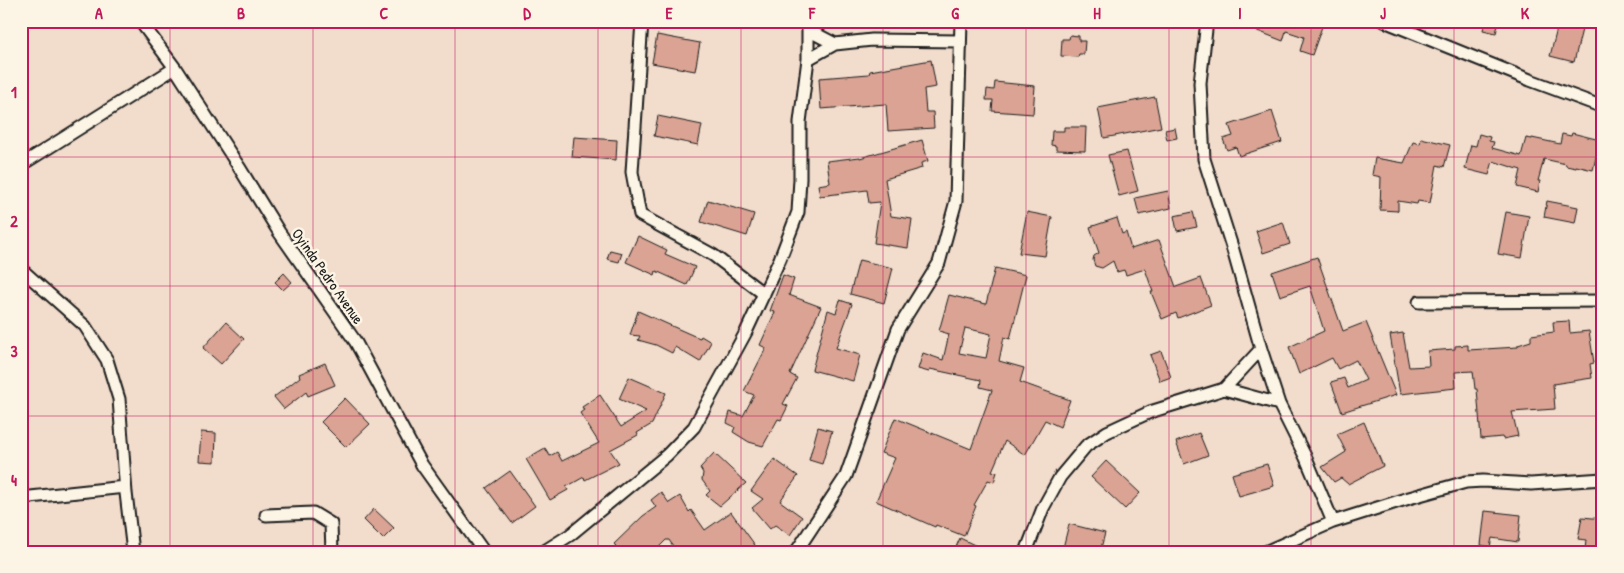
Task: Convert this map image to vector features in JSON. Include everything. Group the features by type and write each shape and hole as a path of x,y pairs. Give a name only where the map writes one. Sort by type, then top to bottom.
{"street":[{"name":"Oyinda Pedro Avenue","path":"140,21 175,68 240,167 279,232 355,341 422,465 484,552"},
{"path":"642,21 632,172 640,216 713,255 764,294"},
{"path":"796,552 846,476 898,330 939,263 956,201 961,21"},
{"path":"1207,21 1200,83 1204,159 1233,250 1260,349 1279,404 1306,458 1333,522"},
{"path":"1384,21 1530,80 1603,107"},
{"path":"543,552 570,535 667,456 694,427 746,332 780,259 798,212 800,122 808,59 808,26"},
{"path":"808,26 835,44"},
{"path":"808,59 835,44 872,40 960,41"},
{"path":"21,165 175,68"},
{"path":"21,269 85,326 107,360 119,399 125,487 133,552"},
{"path":"1419,302 1603,300"},
{"path":"1026,552 1043,508 1060,476 1086,446 1107,432 1150,412 1224,389 1260,349"},
{"path":"1224,389 1279,404"},
{"path":"1265,552 1333,522 1466,482 1483,481 1531,484 1603,479"},
{"path":"21,498 125,487"},
{"path":"266,514 313,513 331,524 332,552"}],"building":[{"path":"1232,21 1324,21 1312,55 1300,51 1304,37 1286,31 1283,41"},
{"path":"1485,21 1499,21 1496,33 1483,30"},
{"path":"1559,21 1584,21 1574,62 1550,56"},
{"path":"657,35 700,43 695,71 652,63"},
{"path":"1070,35 1079,36 1079,41 1085,41 1084,54 1079,54 1078,57 1061,56 1062,39 1069,39"},
{"path":"931,60 936,87 924,89 926,112 933,112 934,128 888,131 886,104 821,109 819,78 869,74 870,71"},
{"path":"995,82 1035,86 1033,114 992,111 993,100 986,100 987,89 994,90"},
{"path":"1155,97 1161,127 1104,138 1098,108"},
{"path":"1272,111 1282,142 1239,156 1236,147 1227,150 1223,139 1233,136 1229,125"},
{"path":"658,116 702,125 698,145 654,136"},
{"path":"1064,127 1086,127 1085,151 1056,150 1056,146 1051,145 1052,131 1064,131"},
{"path":"1175,128 1177,138 1167,140 1165,130"},
{"path":"1572,133 1600,140 1593,170 1566,166 1566,164 1544,159 1538,181 1540,181 1538,192 1517,187 1521,170 1493,161 1489,175 1465,169 1471,145 1476,146 1479,134 1490,137 1489,141 1494,142 1492,148 1521,156 1526,138 1560,144 1562,134 1571,136"},
{"path":"574,137 617,140 616,160 572,157"},
{"path":"1421,138 1450,145 1444,167 1437,165 1430,203 1418,201 1417,204 1398,201 1398,211 1380,210 1381,177 1372,175 1375,158 1404,163 1413,142 1420,144"},
{"path":"922,140 928,161 921,163 922,168 885,179 891,216 912,219 908,248 874,243 880,202 869,203 867,190 820,196 818,185 830,183 827,161 860,158"},
{"path":"1127,151 1138,191 1119,196 1108,155"},
{"path":"1168,191 1171,208 1139,215 1135,198"},
{"path":"708,200 754,214 747,236 701,222"},
{"path":"1547,201 1578,207 1575,223 1544,217"},
{"path":"1027,212 1052,217 1045,256 1019,253"},
{"path":"1193,212 1197,227 1177,231 1174,216"},
{"path":"1506,212 1529,216 1522,258 1498,254"},
{"path":"1117,218 1122,234 1126,232 1131,249 1159,240 1176,287 1201,278 1211,305 1178,318 1176,313 1162,319 1151,292 1153,292 1145,269 1126,275 1124,270 1117,272 1113,261 1102,268 1095,266 1094,256 1099,253 1090,227"},
{"path":"1283,222 1290,244 1263,253 1256,231"},
{"path":"638,236 667,250 665,254 695,267 687,285 656,271 655,275 626,262"},
{"path":"610,250 622,253 619,262 607,259"},
{"path":"1317,257 1343,331 1366,322 1396,395 1342,412 1331,382 1344,378 1348,388 1366,380 1356,360 1338,369 1332,358 1299,374 1289,347 1324,331 1310,286 1280,296 1272,272"},
{"path":"859,260 893,268 884,303 850,294"},
{"path":"995,268 1026,275 1010,339 1004,337 999,361 1024,368 1020,382 1070,400 1060,427 1045,420 1025,455 1005,441 992,471 997,472 994,482 988,480 974,505 976,506 964,536 936,525 935,527 876,501 895,458 881,453 895,418 971,449 992,390 980,387 981,380 930,369 929,372 918,369 923,353 943,360 949,334 939,331 949,295 986,304","holes":["965,328 991,334 986,358 959,353"]},
{"path":"284,273 292,282 283,290 275,282"},
{"path":"783,275 794,279 789,295 821,307 790,374 797,378 783,404 788,406 781,420 778,419 763,446 749,442 733,432 735,427 727,423 730,412 743,416 754,395 744,391 766,348 760,345 775,312 770,311"},
{"path":"840,300 852,304 836,348 860,355 853,381 812,370 828,310 836,313"},
{"path":"638,311 692,335 700,338 701,336 711,342 700,362 675,347 672,353 656,345 638,340 640,336 630,335"},
{"path":"1569,321 1570,333 1589,331 1594,363 1590,364 1592,378 1553,384 1555,409 1512,412 1518,436 1503,439 1502,437 1481,439 1477,389 1475,389 1473,371 1455,372 1456,388 1400,394 1390,335 1403,333 1409,367 1429,366 1428,351 1455,349 1455,346 1468,345 1468,350 1518,347 1518,345 1531,341 1531,335 1554,332 1553,322"},
{"path":"226,322 244,339 221,364 203,348"},
{"path":"1161,351 1171,377 1160,381 1150,355"},
{"path":"325,363 335,385 308,396 306,392 284,409 274,397 300,377 299,374"},
{"path":"629,377 666,393 652,424 637,433 638,435 610,450 619,463 585,480 584,477 566,487 568,490 550,500 526,459 545,448 550,456 557,452 562,461 599,443 580,413 584,410 582,407 600,395 621,427 646,411 619,399"},
{"path":"345,398 370,424 346,447 321,422"},
{"path":"1364,422 1383,466 1348,484 1341,478 1334,482 1322,467 1346,452 1337,434"},
{"path":"818,427 832,431 822,464 809,460"},
{"path":"201,432 216,433 215,462 199,461"},
{"path":"1199,433 1208,455 1184,464 1176,442"},
{"path":"714,453 746,483 720,506 706,495 710,491 702,480 703,473 700,468"},
{"path":"774,459 798,476 780,501 802,517 790,535 775,525 770,529 752,508 763,499 751,491"},
{"path":"1106,461 1140,493 1125,509 1091,477"},
{"path":"1267,464 1274,486 1239,496 1232,474"},
{"path":"510,471 535,506 512,523 486,488"},
{"path":"661,492 669,503 680,496 689,512 691,510 705,530 731,512 755,545 749,552 677,552 669,540 666,540 654,552 608,552 616,546 614,544 643,516 656,507 651,500"},
{"path":"374,509 394,528 383,539 364,520"},
{"path":"1485,511 1521,515 1518,542 1492,538 1490,547 1481,545"},
{"path":"1582,517 1603,519 1603,543 1599,542 1598,552 1585,550 1586,540 1578,539"},
{"path":"1069,524 1105,533 1100,552 1062,552"},
{"path":"960,538 989,552 966,552 956,547"}]}
